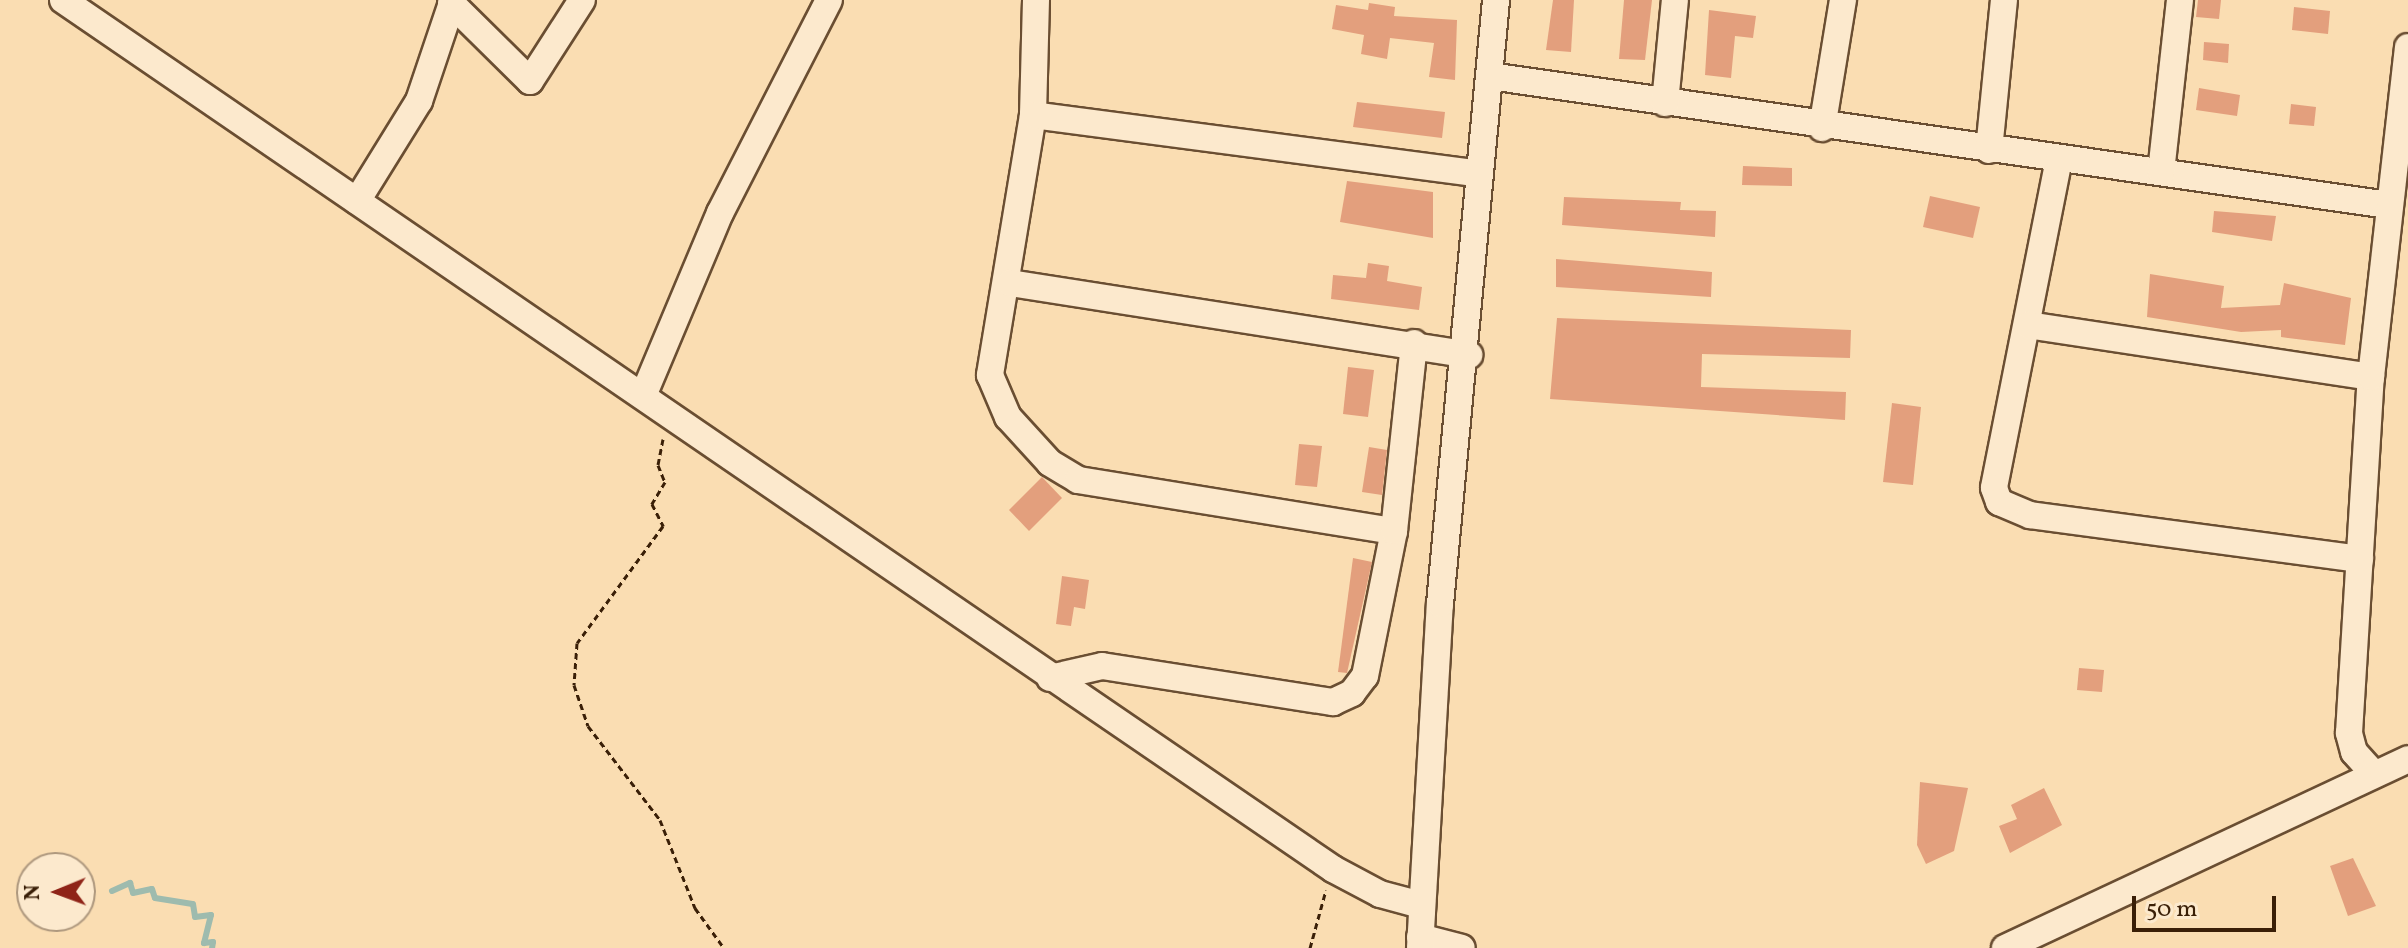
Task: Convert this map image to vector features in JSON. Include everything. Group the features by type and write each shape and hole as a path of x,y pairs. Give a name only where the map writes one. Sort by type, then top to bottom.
{"street":[{"path":"63,0 1333,869 1380,894 1418,904"},
{"path":"357,201 419,101 452,1 530,81 582,0"},
{"path":"643,396 720,213 829,0"},
{"path":"1036,0 1033,115 993,392 1050,463 1078,480 1394,531"},
{"path":"1462,948 1420,943 1418,904 1469,355 1479,174 1496,0"},
{"path":"1665,103 1675,0"},
{"path":"1822,128 1843,0"},
{"path":"1989,150 2004,0"},
{"path":"2161,172 2180,0"},
{"path":"2373,773 2354,752 2349,733 2371,377 2408,47"},
{"path":"1490,76 1822,128 2388,205"},
{"path":"1033,115 1479,174"},
{"path":"2059,159 1994,488 2006,509 2360,559"},
{"path":"1010,283 1414,343 1469,355"},
{"path":"2028,325 2371,377"},
{"path":"1050,678 1102,666 1333,702 1365,676 1394,531 1414,343"},
{"path":"2005,948 2408,759"}],"path":[{"path":"673,417 660,446 665,482 652,504 663,526 577,643 574,685 588,726 660,820 695,908 724,948"},
{"path":"1310,948 1333,869"}],"building":[{"path":"1553,0 1574,0 1571,52 1546,50"},
{"path":"1624,0 1652,0 1645,60 1619,59"},
{"path":"2198,0 2221,0 2219,19 2196,17"},
{"path":"1369,3 1395,7 1394,16 1457,20 1455,80 1429,77 1434,43 1390,38 1387,59 1361,54 1364,35 1332,29 1336,5 1368,10"},
{"path":"2294,7 2330,11 2328,34 2292,30"},
{"path":"1709,10 1756,16 1753,38 1735,36 1731,78 1705,75"},
{"path":"2204,42 2229,44 2228,63 2203,60"},
{"path":"2199,88 2240,95 2237,116 2196,110"},
{"path":"1357,102 1445,112 1442,138 1353,127"},
{"path":"2291,104 2316,107 2314,126 2289,124"},
{"path":"1743,166 1792,168 1792,186 1742,185"},
{"path":"1347,181 1433,192 1433,238 1340,222"},
{"path":"1930,196 1980,207 1973,238 1923,227"},
{"path":"1564,197 1681,202 1680,210 1716,211 1715,237 1562,225"},
{"path":"2214,211 2276,216 2272,241 2212,232"},
{"path":"1556,259 1712,272 1711,297 1556,287"},
{"path":"1368,263 1389,266 1387,281 1422,287 1419,310 1331,299 1333,275 1366,278"},
{"path":"2150,274 2224,286 2221,308 2280,305 2284,283 2351,298 2345,345 2281,337 2281,330 2241,332 2147,317"},
{"path":"1557,318 1851,330 1850,358 1702,354 1701,387 1846,392 1845,420 1550,399"},
{"path":"1348,367 1374,370 1368,417 1343,414"},
{"path":"1892,403 1921,407 1913,485 1883,482"},
{"path":"1299,444 1322,446 1317,487 1295,485"},
{"path":"1369,447 1387,450 1382,495 1362,492"},
{"path":"1042,477 1062,498 1029,531 1009,510"},
{"path":"1353,558 1372,562 1347,673 1338,672"},
{"path":"1062,576 1089,580 1085,609 1074,607 1071,626 1056,624"},
{"path":"2079,668 2104,670 2102,692 2077,690"},
{"path":"1920,782 1968,788 1954,851 1926,864 1917,845"},
{"path":"2044,788 2062,825 2010,853 1999,826 2017,819 2011,805"},
{"path":"2353,858 2376,906 2348,916 2330,866"}],"waterway":[{"path":"112,891 130,883 133,893 152,889 155,898 193,904 195,917 211,915 204,943 213,942 212,948"}]}
